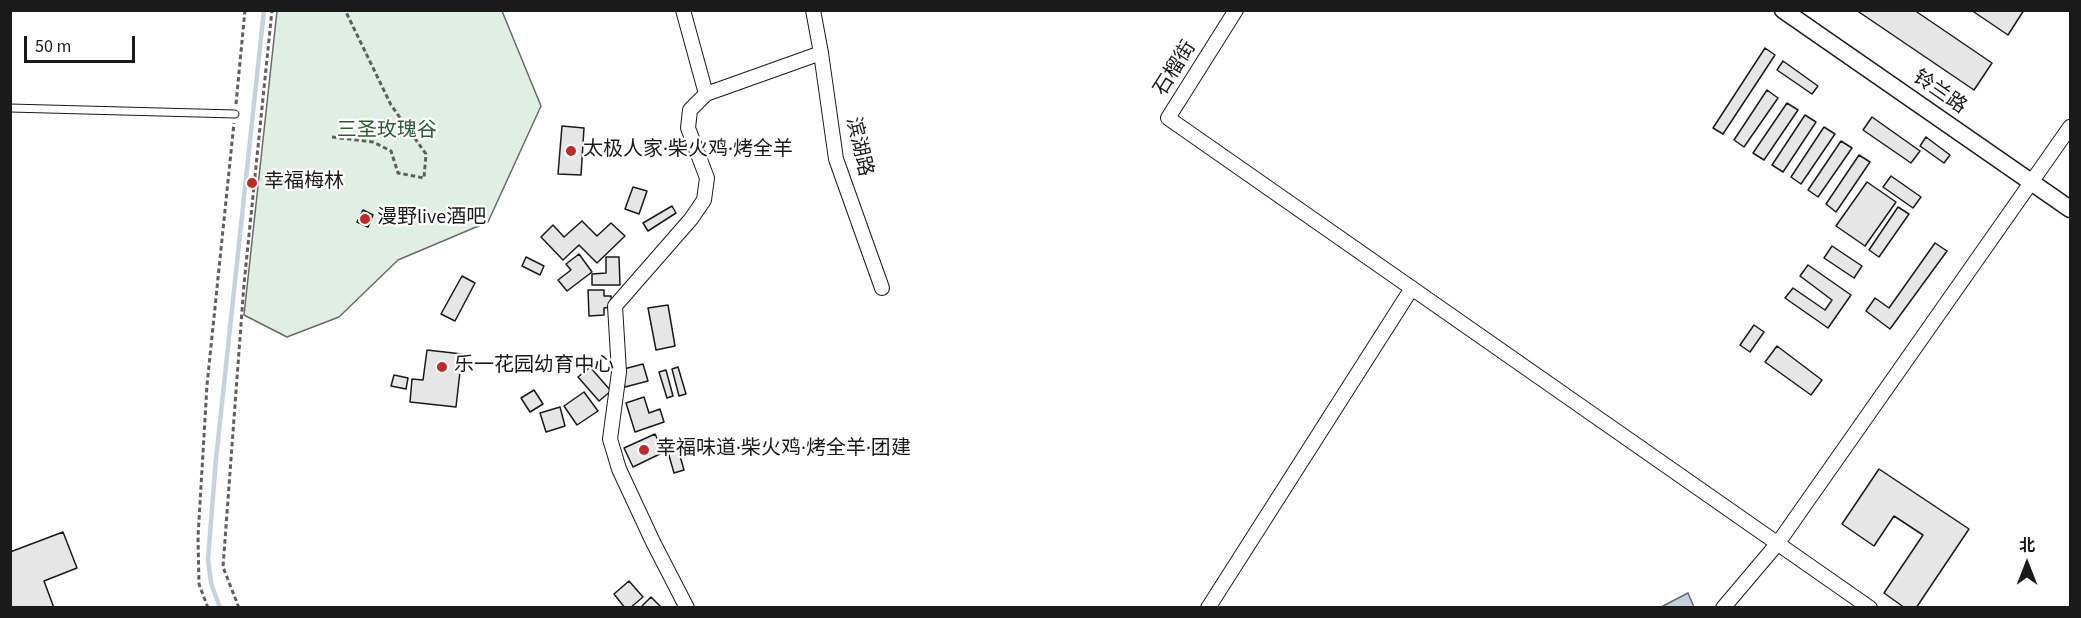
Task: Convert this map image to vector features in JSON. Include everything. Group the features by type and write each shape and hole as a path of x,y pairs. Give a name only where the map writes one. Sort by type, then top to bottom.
{"street":[{"path":"683,10 706,94"},
{"name":"滨湖路","path":"813,10 836,159 882,288"},
{"name":"石榴街","path":"1236,10 1168,118 1412,288"},
{"name":"铃兰路","path":"1783,10 2070,209"},
{"path":"687,608 653,542 620,469 610,439 619,372 615,306 691,219 704,200 707,178 688,129 690,110 706,94 821,53"},
{"path":"1723,608 1778,543 2070,127"},
{"path":"1208,608 1412,288 1870,608"}],"lane":[{"path":"10,108 235,114"}],"path":[{"path":"208,608 199,584 198,537 207,385 244,10"},
{"path":"239,608 223,567 244,284 272,10"},
{"path":"332,137 373,142 391,151 398,173 424,178 426,154 391,105 345,10"}],"green space":[{"name":"三圣玫瑰谷","path":"277,11 502,11 541,106 488,222 398,260 339,317 287,337 244,315"}],"shaded area":[{"path":"1688,593 1694,607 1661,607"}],"building":[{"path":"1856,10 1914,10 1992,63 1974,90"},
{"path":"1971,10 2024,10 2008,35"},
{"path":"1765,48 1775,55 1723,134 1713,128"},
{"path":"1783,61 1818,86 1812,94 1777,70"},
{"path":"1767,90 1778,98 1744,147 1734,140"},
{"path":"1787,103 1798,110 1764,160 1753,153"},
{"path":"1805,115 1816,122 1783,172 1772,165"},
{"path":"1872,117 1920,151 1911,163 1863,130"},
{"name":"太极人家·柴火鸡·烤全羊","path":"562,126 584,128 581,175 558,174"},
{"path":"1824,127 1835,134 1801,184 1791,177"},
{"path":"1926,137 1950,155 1944,163 1920,146"},
{"path":"1841,141 1852,148 1818,197 1808,190"},
{"path":"1859,155 1870,162 1836,212 1826,204"},
{"path":"1891,176 1921,197 1913,208 1883,187"},
{"path":"1867,182 1896,202 1865,246 1836,226"},
{"path":"633,187 647,191 639,214 625,209"},
{"path":"672,206 676,213 648,231 643,223"},
{"path":"1898,207 1909,214 1879,257 1869,250"},
{"name":"漫野live酒吧","path":"363,210 373,215 368,227 357,222"},
{"path":"582,221 597,236 611,223 625,236 597,263 579,245 563,260 541,237 553,225 564,237"},
{"path":"1935,243 1947,251 1890,329 1866,311 1875,298 1889,308"},
{"path":"1832,246 1862,266 1854,278 1824,258"},
{"path":"579,254 592,272 567,291 558,280 571,270 566,264"},
{"path":"526,257 544,266 540,275 522,266"},
{"path":"606,257 619,257 620,285 592,285 592,274 606,273"},
{"path":"1808,265 1851,295 1828,328 1785,298 1793,288 1825,310 1832,300 1800,276"},
{"path":"462,276 475,283 455,321 441,314"},
{"path":"588,290 604,290 604,296 611,296 612,307 604,308 604,315 589,316"},
{"path":"668,305 675,346 656,350 648,308"},
{"path":"1754,325 1764,332 1750,352 1740,345"},
{"path":"1777,346 1822,380 1811,395 1765,362"},
{"name":"乐一花园幼育中心","path":"427,350 462,354 456,407 410,402 412,379 423,380"},
{"path":"643,364 648,381 625,387 620,370"},
{"path":"590,367 611,391 599,401 578,377"},
{"path":"678,367 686,394 679,396 672,369"},
{"path":"666,370 673,396 667,398 659,372"},
{"path":"394,375 408,378 406,389 391,386"},
{"path":"534,390 543,404 530,412 521,398"},
{"path":"584,392 598,411 577,425 564,406"},
{"path":"644,397 649,413 660,409 664,422 635,432 626,403"},
{"path":"560,407 565,426 546,432 540,413"},
{"name":"幸福味道·柴火鸡·烤全羊·团建","path":"655,434 664,452 633,467 624,448"},
{"path":"678,449 684,470 674,473 668,452"},
{"path":"1879,469 1969,529 1916,608 1905,608 1884,593 1923,535 1894,516 1874,546 1842,524"},
{"path":"63,532 77,568 44,581 54,608 10,608 10,552"},
{"path":"629,581 643,597 630,608 625,608 614,594"},
{"path":"651,597 662,608 640,608"}],"waterway":[{"path":"220,608 211,583 208,559 216,459 264,10"}],"place":[{"name":"太极人家·柴火鸡·烤全羊","path":"571,151"},
{"name":"幸福梅林","path":"252,183"},
{"name":"漫野live酒吧","path":"365,219"},
{"name":"乐一花园幼育中心","path":"442,367"},
{"name":"幸福味道·柴火鸡·烤全羊·团建","path":"644,450"}]}
